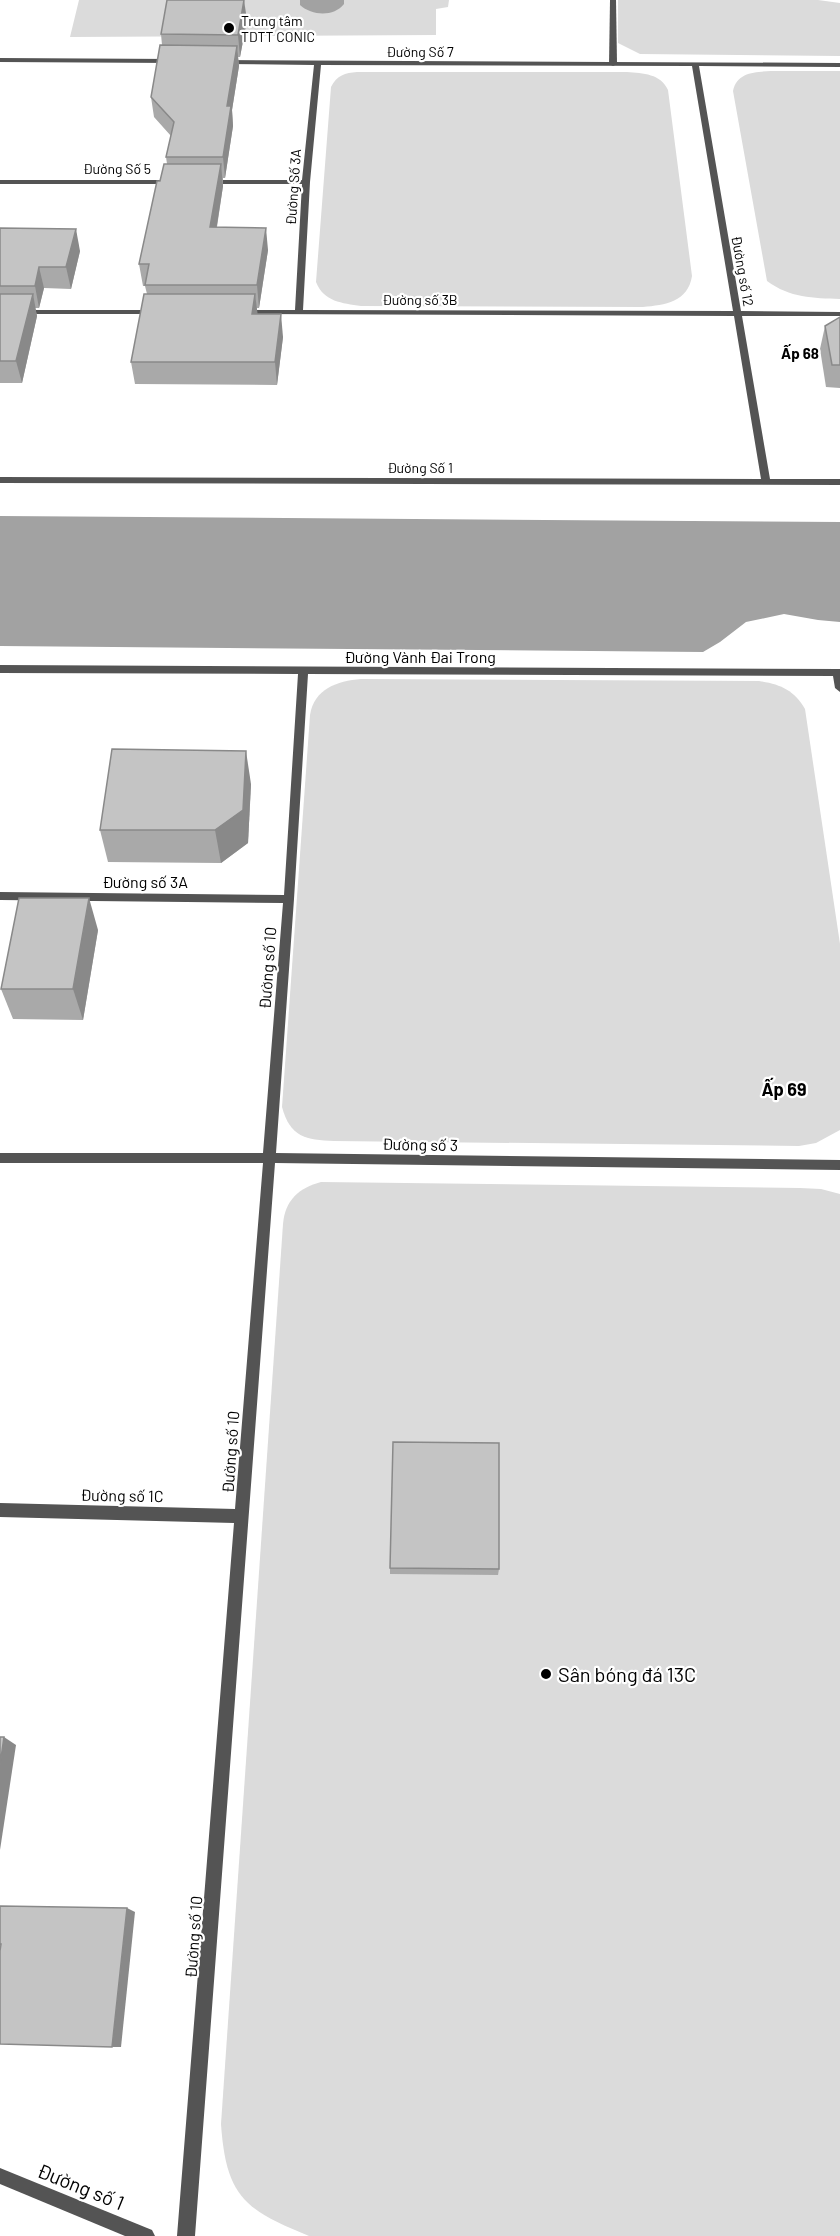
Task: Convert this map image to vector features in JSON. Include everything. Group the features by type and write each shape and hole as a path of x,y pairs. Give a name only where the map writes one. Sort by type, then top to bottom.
{"street":[{"path":"612,0 613,64"},
{"path":"0,60 177,61"},
{"name":"Đường Số 7","path":"212,62 840,65"},
{"name":"Đường Số 3A","path":"299,313 306,182 318,63"},
{"name":"Đường số 12","path":"695,64 766,482"},
{"name":"Đường Số 5","path":"0,182 188,182"},
{"path":"200,182 306,182"},
{"path":"0,312 167,312"},
{"name":"Đường số 3B","path":"227,312 840,314"},
{"name":"Đường Số 1","path":"0,480 840,482"},
{"name":"Đường Vành Đai Trong","path":"0,669 839,673"},
{"name":"Đường số 10","path":"186,2236 289,899 303,671"},
{"path":"839,673 840,688"},
{"name":"Đường số 3A","path":"0,896 289,899"},
{"name":"Đường số 3","path":"0,1158 269,1158 840,1165"},
{"name":"Đường số 1C","path":"0,1510 242,1516"},
{"name":"Đường số 1","path":"0,2176 146,2236"}],"shaded area":[{"path":"79,0 449,0 448,7 436,9 436,35 70,37"},
{"path":"300,0 344,0 340,8 329,13 317,13 300,5"},
{"path":"618,0 818,0 840,3 840,56 640,54 618,43"},
{"path":"771,71 840,71 840,299 793,294 767,281 733,91 738,80 748,74"},
{"path":"357,72 627,72 645,74 661,81 668,90 692,276 686,292 681,297 667,303 643,307 361,306 329,298 319,289 316,282 331,87 342,75"},
{"path":"0,516 840,522 840,622 784,614 746,622 703,652 0,646"},
{"path":"361,679 759,681 780,686 796,697 805,709 840,944 840,1130 816,1143 799,1146 334,1141 307,1138 295,1131 285,1117 282,1107 310,715 316,699 328,688 335,684"},
{"name":"Sân bóng đá 13C","path":"321,1182 800,1188 821,1189 840,1194 840,2236 309,2236 269,2218 254,2208 234,2185 228,2169 221,2124 283,1224 287,1208 294,1196"}],"building":[{"path":"167,0 244,0 238,35 161,34"},
{"path":"160,45 237,46 227,106 231,106 223,157 166,157 174,122 151,97"},
{"path":"164,164 221,164 210,227 266,228 257,285 145,285 149,264 139,264 157,181 160,181"},
{"path":"0,228 76,229 66,267 39,267 35,286 0,286"},
{"path":"0,294 33,294 16,361 0,361"},
{"path":"144,294 255,294 252,314 281,314 275,362 131,362"},
{"path":"840,317 840,365 832,365 825,326"},
{"path":"112,749 246,751 243,810 215,830 100,830"},
{"path":"19,898 89,898 73,989 1,989"},
{"path":"393,1442 499,1443 499,1569 390,1568"},
{"path":"0,1737 4,1737 0,1765"},
{"path":"0,1906 127,1908 112,2047 0,2044"}],"place":[{"name":"Trung tâm TDTT CONIC","path":"229,28"},
{"name":"Sân bóng đá 13C","path":"546,1674"}],"district":[{"name":"Ấp 68","path":"800,353"},
{"name":"Ấp 69","path":"784,1089"}]}
